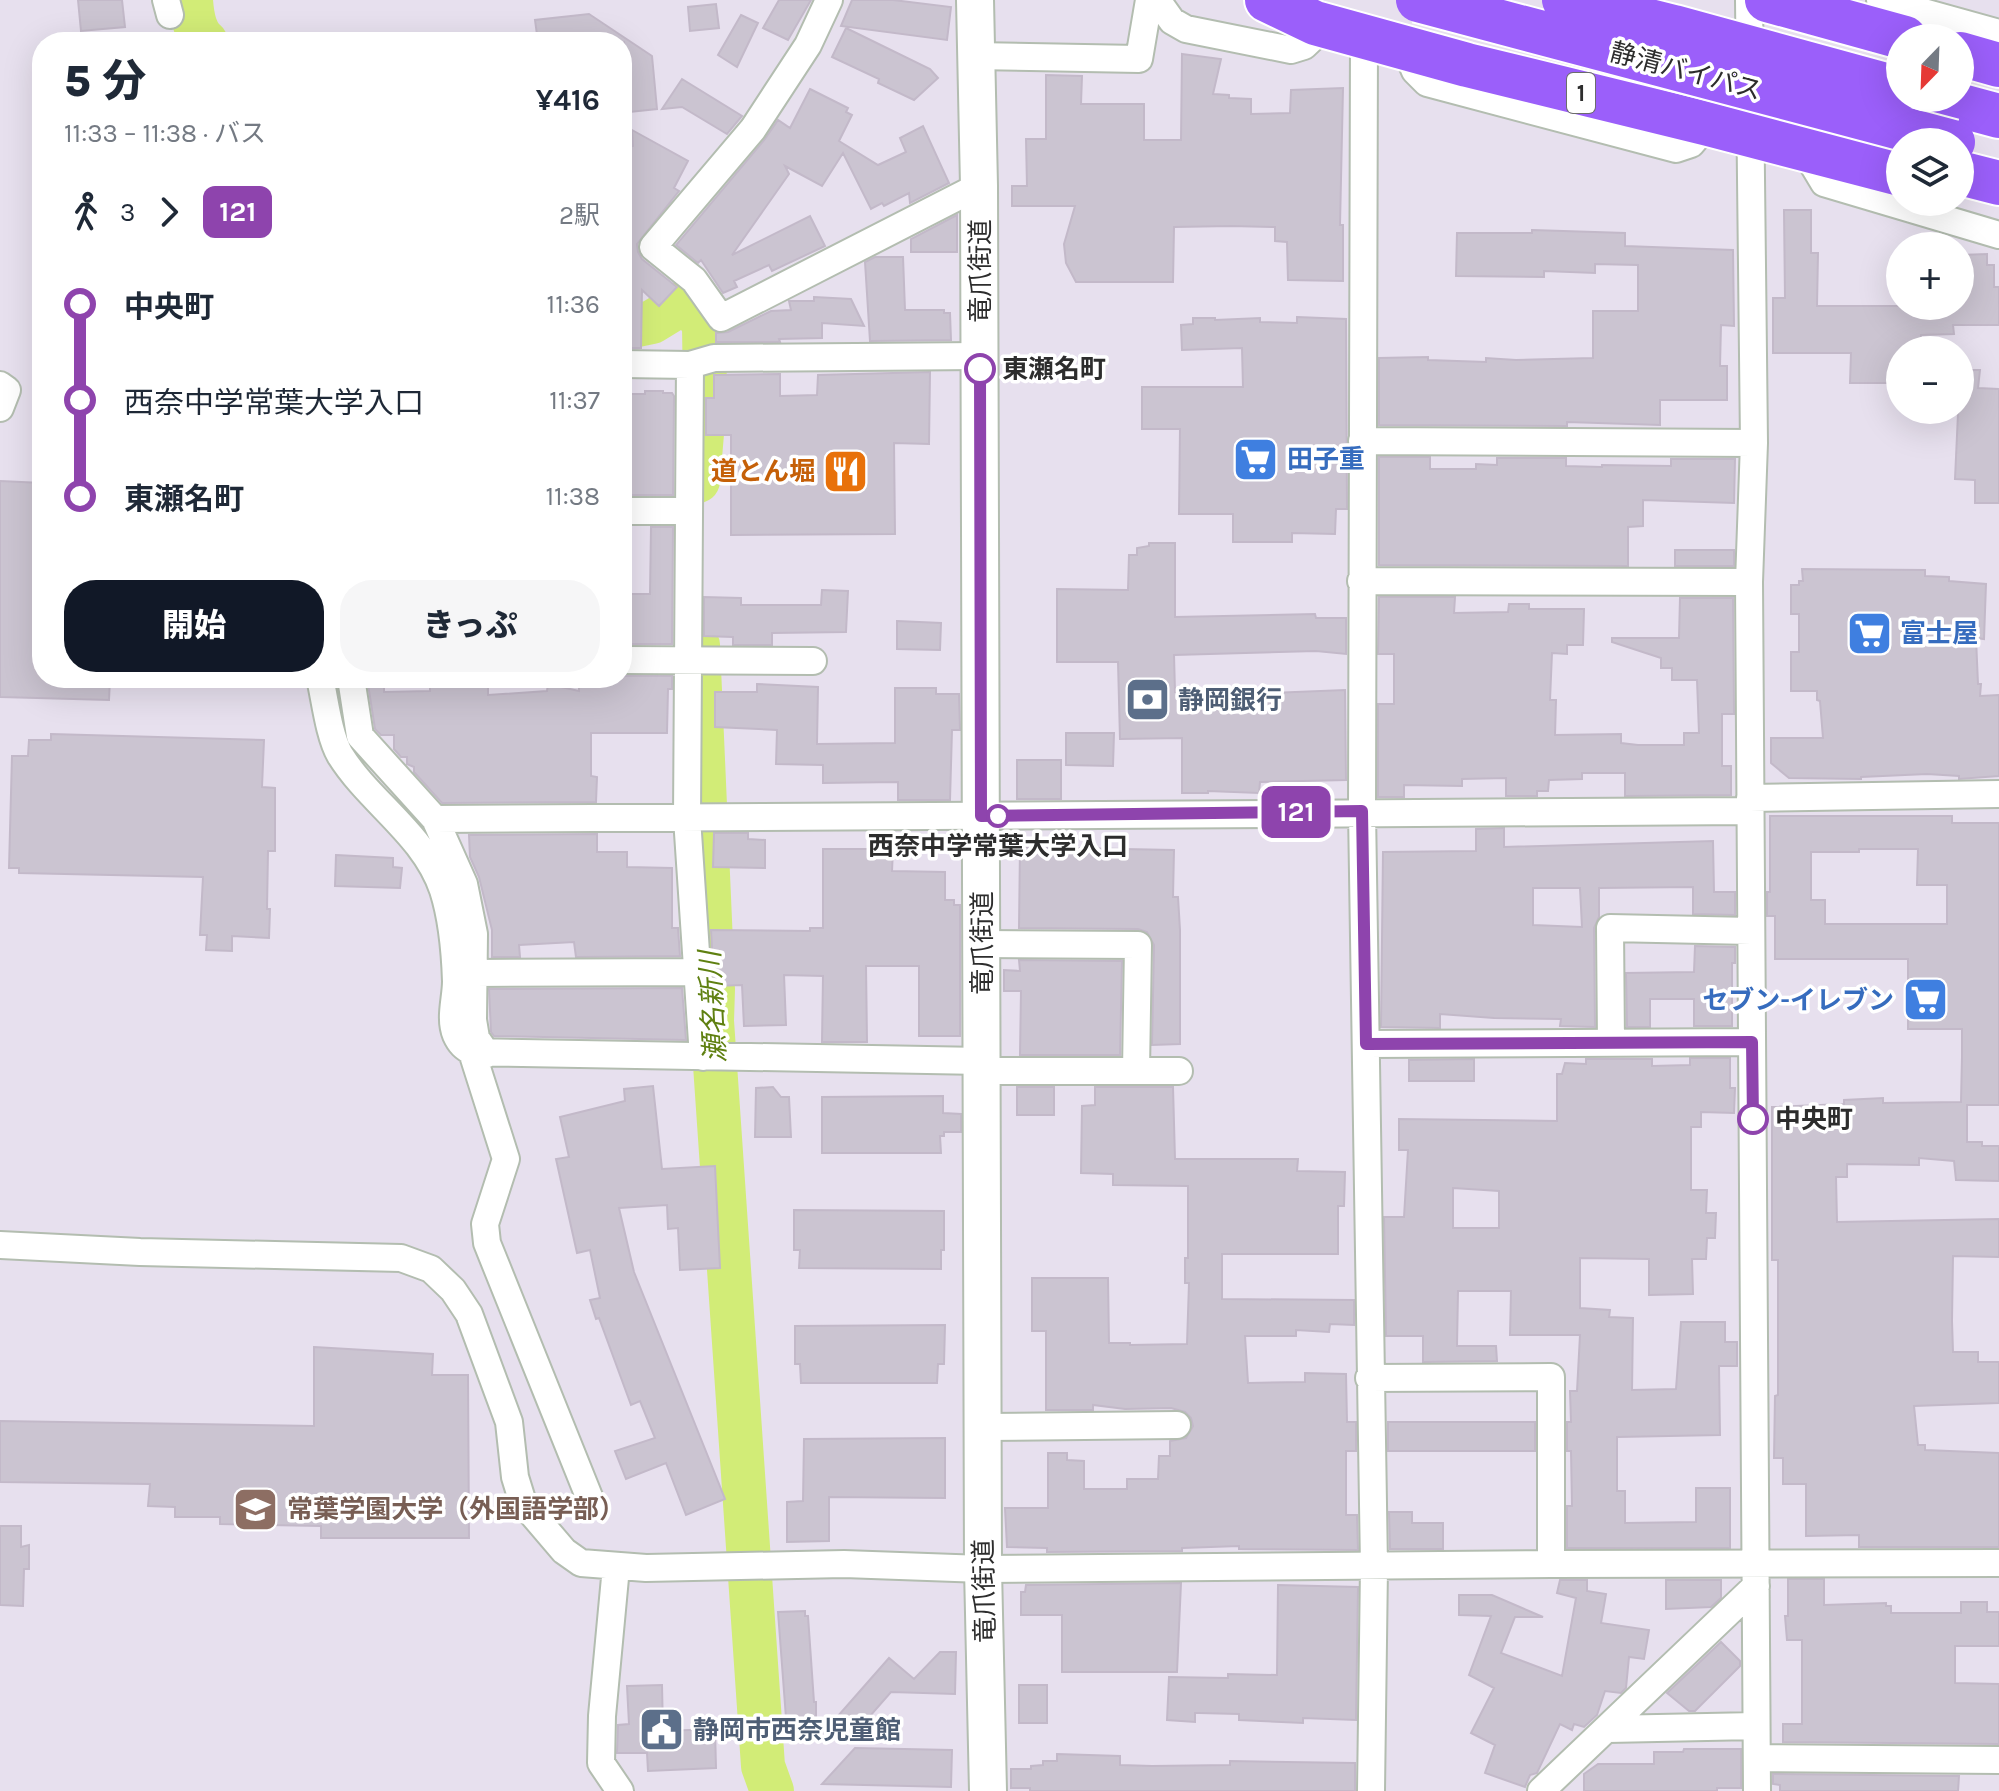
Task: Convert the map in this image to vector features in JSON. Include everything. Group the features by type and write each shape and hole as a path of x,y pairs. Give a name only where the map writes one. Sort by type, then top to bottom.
{"highway":[{"name":"1","path":"1267,0 1348,28 1886,170"},
{"name":"静清バイパス","path":"1418,0 1900,128"},
{"name":"静清バイパス","path":"1564,0 1886,85"},
{"path":"1674,0 1886,58"},
{"path":"1788,2 1886,32"},
{"name":"1","path":"1348,28 1595,74 1886,153"},
{"path":"1974,58 1999,65"},
{"path":"1974,82 1999,88"},
{"path":"1974,109 1999,116"},
{"path":"1974,148 1999,154"},
{"path":"1974,177 1999,183"},
{"path":"1974,194 1999,200"}],"main road":[{"name":"竜爪街道","path":"975,0 980,356 983,1569 988,1791"}],"street":[{"path":"829,0 808,45 753,129 653,247 694,280 721,318 979,186"},
{"path":"974,56 1139,59 1149,0"},
{"path":"1157,0 1172,21 1186,29 1291,50 1348,28 1362,441 1362,811 1374,1567 1371,1791"},
{"path":"1749,0 1754,443 1749,582 1757,1791"},
{"path":"1880,0 1999,33"},
{"path":"1803,148 1824,183 1999,235"},
{"path":"632,364 690,365 714,358 980,356"},
{"path":"690,365 687,818 703,1057"},
{"path":"0,385 7,390 0,408"},
{"path":"1362,441 1754,443"},
{"path":"632,511 689,511"},
{"path":"1361,581 1749,582"},
{"path":"632,660 813,661"},
{"path":"322,688 338,751 350,769 415,840 442,888 454,953 455,1033 462,1046 480,1053 1179,1071"},
{"path":"353,688 360,736 435,819 464,884 474,934 473,1020 506,1159 485,1224 487,1243 592,1504"},
{"path":"435,819 1362,811 1750,804 1999,794"},
{"path":"1611,1043 1610,928 1751,931"},
{"path":"982,944 1138,945 1136,1071"},
{"path":"475,973 697,972"},
{"path":"1366,1044 1752,1042"},
{"path":"0,1245 140,1252 401,1258 431,1269 453,1290 469,1314 486,1355 509,1422 515,1477 523,1503 564,1551 581,1563 616,1567 844,1564 983,1569 1551,1564 1756,1575 1999,1563"},
{"path":"1369,1378 1551,1377 1551,1564"},
{"path":"984,1427 1177,1425"},
{"path":"616,1567 602,1716 601,1763 620,1791"},
{"path":"1541,1791 1608,1729 1756,1575"},
{"path":"1608,1729 1756,1726"},
{"path":"1757,1758 1999,1760"}],"building":[{"path":"78,0 122,0 125,27 81,31"},
{"path":"779,0 811,0 788,40 763,28"},
{"path":"852,0 893,0 951,7 947,40 841,26"},
{"path":"716,4 719,28 690,31 688,7"},
{"path":"589,14 616,32 537,32 535,20"},
{"path":"741,15 758,23 737,67 718,55"},
{"path":"846,28 930,69 938,78 914,100 878,83 879,79 832,57"},
{"path":"632,43 652,56 657,109 632,112"},
{"path":"1182,54 1221,59 1213,94 1251,99 1251,114 1290,113 1291,90 1343,88 1340,225 1343,225 1343,281 1288,280 1287,242 1275,241 1275,227 1231,226 1174,227 1173,282 1076,282 1066,263 1064,244 1075,206 1012,206 1012,186 1027,186 1026,139 1046,139 1046,75 1082,76 1081,104 1144,104 1144,140 1181,140"},
{"path":"682,79 742,116 727,134 682,107 662,109"},
{"path":"810,89 848,108 846,112 852,115 839,141 878,165 906,152 900,138 923,126 949,183 910,203 909,193 871,209 843,153 822,186 785,166 789,174 732,255 810,216 825,246 772,271 769,265 734,281 737,287 723,293 701,260 698,263 676,245 778,120 790,128"},
{"path":"632,130 688,161 674,188 679,191 637,244 642,259 677,287 659,306 642,290 641,348 632,348"},
{"path":"1784,210 1811,210 1811,253 1818,253 1817,306 1886,306 1886,320 1974,320 1974,254 1987,254 1987,265 1994,265 1994,287 1999,287 1999,325 1953,325 1954,334 1886,336 1886,383 1850,383 1851,353 1773,353 1773,298 1785,298"},
{"path":"957,215 957,252 911,252 911,239"},
{"path":"1532,230 1625,233 1625,246 1733,250 1734,326 1721,325 1720,366 1727,366 1727,400 1660,400 1660,425 1567,422 1567,426 1379,425 1379,358 1428,357 1428,360 1486,362 1486,358 1593,358 1593,311 1638,311 1638,265 1595,264 1595,273 1544,271 1544,277 1456,276 1457,233 1532,233"},
{"path":"875,257 903,257 905,310 944,310 944,313 950,313 951,340 870,341 865,262"},
{"path":"814,297 851,299 864,326 822,323 822,338 779,339 780,342 716,342 716,333 728,332 771,311 791,310 789,301 814,301"},
{"path":"1297,317 1346,319 1347,509 1336,509 1335,534 1292,533 1292,542 1233,542 1233,514 1179,514 1180,429 1142,429 1142,387 1243,387 1242,348 1182,350 1181,325 1193,324 1193,318 1260,318 1260,322 1297,323"},
{"path":"1974,370 1980,370 1978,388 1999,389 1999,503 1975,503 1975,480 1955,479 1958,424 1974,424"},
{"path":"930,372 929,444 894,443 895,534 731,535 731,435 706,435 706,398 714,398 714,375 780,374 780,396 817,395 818,375"},
{"path":"645,391 663,391 674,396 673,495 632,495 632,394 645,394"},
{"path":"1379,457 1430,457 1430,469 1476,469 1476,464 1497,465 1497,458 1566,458 1566,466 1602,467 1671,466 1671,459 1735,459 1734,503 1643,500 1643,526 1628,527 1628,566 1379,565"},
{"path":"0,481 32,483 32,688 110,688 109,700 0,697"},
{"path":"651,527 673,527 672,644 632,644 632,594 650,594"},
{"path":"1149,543 1175,543 1175,617 1315,614 1316,618 1346,618 1346,654 1316,651 1174,655 1175,692 1207,690 1207,694 1241,694 1345,690 1346,780 1260,782 1259,793 1182,793 1182,738 1120,739 1118,662 1057,662 1057,589 1128,590 1129,555 1137,555 1137,548 1149,546"},
{"path":"1675,550 1734,550 1734,566 1675,566"},
{"path":"1802,569 1925,570 1925,576 1986,584 1984,639 1976,638 1978,684 1981,684 1980,696 1999,695 1999,776 1959,779 1959,776 1927,774 1861,779 1789,778 1771,763 1771,738 1823,738 1817,691 1791,691 1791,652 1799,652 1799,614 1791,614 1791,585 1799,585 1799,581 1803,581"},
{"path":"822,590 848,591 846,632 772,633 772,645 733,645 733,637 704,636 704,597 741,598 741,605 821,605"},
{"path":"1379,597 1455,597 1454,613 1508,612 1509,604 1529,604 1529,609 1584,609 1583,645 1567,645 1567,654 1552,653 1550,700 1556,700 1555,735 1621,734 1621,743 1638,745 1684,745 1684,733 1699,733 1697,680 1672,680 1672,668 1661,668 1661,658 1612,642 1612,638 1679,638 1680,598 1733,598 1734,714 1722,714 1722,766 1731,766 1731,795 1625,796 1625,773 1582,773 1582,779 1549,780 1548,791 1537,791 1537,796 1506,796 1506,778 1462,779 1462,786 1404,785 1404,797 1378,797 1378,704 1394,704 1394,654 1378,654"},
{"path":"897,621 941,623 940,650 897,649"},
{"path":"632,676 672,676 672,689 668,689 667,733 591,733 591,776 597,777 596,802 442,803 414,772 414,767 407,764 407,757 401,757 394,749 394,735 381,735 375,729 369,688 384,688 384,692 488,688 488,695 547,691 547,688 579,691 579,688 632,688"},
{"path":"757,684 818,687 817,744 895,743 895,688 936,688 936,694 959,694 960,730 952,730 950,800 898,800 898,782 823,783 823,765 776,764 777,730 715,727 715,692 757,692"},
{"path":"1066,733 1114,733 1113,766 1066,765"},
{"path":"51,734 264,740 262,787 275,788 275,851 268,851 269,938 232,936 232,951 206,950 207,935 200,935 203,877 19,873 19,868 9,868 12,756 28,756 29,740 51,740"},
{"path":"1017,760 1061,760 1061,799 1017,799"},
{"path":"1770,816 1952,816 1952,823 1999,823 1999,1105 1967,1105 1967,1142 1999,1146 1999,1181 1956,1180 1954,1161 1919,1158 1919,1165 1847,1164 1847,1177 1836,1177 1837,1222 1999,1219 1999,1257 1953,1256 1952,1321 1953,1352 1978,1352 1978,1362 1999,1362 1999,1403 1914,1406 1918,1445 1925,1445 1925,1450 1999,1453 1999,1547 1859,1547 1859,1535 1806,1536 1806,1484 1783,1484 1783,1458 1774,1458 1775,1396 1778,1395 1778,1260 1772,1260 1772,1107 1844,1104 1844,1100 1883,1098 1883,1103 1961,1102 1962,1029 1908,1029 1908,959 1775,959 1775,916 1767,916 1767,892 1770,892","holes":["1918,849 1917,885 1947,885 1947,924 1825,924 1825,900 1811,900 1811,852"]},
{"path":"1504,828 1504,847 1713,841 1714,892 1735,892 1735,915 1693,914 1693,887 1599,888 1599,917 1594,928 1595,1027 1560,1026 1561,1019 1440,1014 1440,1028 1381,1027 1383,852 1476,851 1476,829","holes":["1533,888 1580,888 1582,927 1533,925"]},
{"path":"714,833 748,833 748,839 765,840 765,868 713,867"},
{"path":"597,834 597,852 627,852 627,867 672,868 672,928 678,928 680,956 576,957 574,942 519,945 520,957 492,957 492,930 479,877 470,857 469,835"},
{"path":"1020,847 1174,850 1173,897 1178,897 1180,930 1180,1044 1152,1045 1154,945 1147,932 1138,929 1019,928"},
{"path":"823,849 893,849 892,871 945,872 945,900 954,900 954,905 960,905 960,1036 919,1036 919,966 866,966 867,1042 822,1042 823,976 784,975 786,1025 744,1026 742,985 714,986 711,930 810,931 810,928 823,928"},
{"path":"336,855 393,858 393,867 402,868 400,888 335,886"},
{"path":"1695,946 1735,947 1732,1026 1694,1026 1694,999 1650,999 1650,1027 1627,1027 1626,973 1694,972"},
{"path":"1019,960 1122,961 1120,1055 1020,1055 1021,991 1004,991 1004,970 1020,971"},
{"path":"682,988 686,1040 494,1036 491,1032 489,989"},
{"path":"1690,1058 1730,1058 1730,1088 1735,1088 1734,1113 1701,1112 1701,1127 1691,1127 1691,1190 1707,1190 1706,1213 1716,1213 1715,1238 1707,1238 1706,1259 1692,1259 1693,1294 1649,1295 1649,1259 1580,1258 1580,1308 1610,1310 1609,1317 1633,1318 1632,1390 1676,1389 1681,1322 1725,1322 1725,1342 1737,1342 1737,1366 1719,1366 1720,1435 1617,1437 1617,1491 1625,1491 1625,1523 1696,1522 1696,1488 1730,1488 1730,1548 1567,1548 1567,1506 1572,1506 1567,1422 1571,1422 1570,1391 1577,1391 1580,1335 1510,1335 1511,1291 1458,1291 1457,1346 1496,1346 1497,1361 1423,1362 1423,1336 1386,1336 1384,1217 1404,1217 1408,1150 1399,1150 1399,1119 1557,1121 1557,1074 1562,1074 1565,1063 1586,1064 1586,1059 1652,1059 1652,1066 1690,1065","holes":["1453,1188 1499,1191 1499,1228 1453,1228"]},
{"path":"1474,1059 1474,1081 1409,1081 1409,1060"},
{"path":"653,1086 662,1169 715,1166 720,1268 680,1270 678,1228 668,1229 667,1205 619,1208 634,1272 725,1499 686,1515 666,1463 626,1479 615,1451 655,1438 640,1401 631,1405 599,1318 596,1319 590,1300 600,1298 590,1250 577,1253 556,1159 569,1157 560,1117 625,1101 624,1089"},
{"path":"773,1087 781,1097 789,1097 791,1137 755,1137 756,1088"},
{"path":"1017,1087 1054,1087 1054,1115 1017,1115"},
{"path":"1095,1087 1173,1087 1175,1159 1298,1159 1297,1171 1345,1172 1344,1206 1338,1206 1338,1254 1222,1254 1222,1299 1354,1300 1354,1325 1330,1324 1329,1332 1296,1330 1296,1336 1245,1336 1248,1383 1305,1382 1305,1373 1346,1374 1347,1422 1356,1422 1356,1451 1346,1451 1346,1515 1357,1515 1358,1550 1239,1549 1239,1546 1182,1548 1182,1551 1047,1552 1047,1548 1007,1547 1005,1508 1048,1508 1048,1453 1067,1453 1067,1460 1084,1461 1084,1489 1127,1489 1127,1479 1158,1479 1159,1456 1170,1456 1170,1441 1186,1438 1193,1426 1185,1412 1171,1408 1125,1409 1093,1405 1093,1410 1046,1410 1046,1331 1032,1331 1032,1278 1108,1278 1109,1343 1187,1344 1189,1283 1185,1283 1185,1258 1188,1258 1188,1186 1113,1185 1113,1174 1081,1173 1082,1106 1095,1105"},
{"path":"943,1096 943,1113 961,1114 961,1132 944,1132 944,1136 940,1136 941,1153 822,1153 822,1097"},
{"path":"794,1210 944,1211 941,1269 799,1268 800,1250 794,1250"},
{"path":"945,1325 944,1364 938,1364 937,1383 801,1383 800,1364 795,1364 795,1326"},
{"path":"314,1347 433,1354 432,1375 468,1375 469,1538 321,1538 321,1526 220,1524 220,1517 175,1517 175,1507 148,1506 150,1484 0,1482 0,1421 314,1426"},
{"path":"1388,1422 1535,1422 1535,1451 1388,1451"},
{"path":"945,1438 945,1498 829,1497 829,1541 787,1542 787,1502 803,1501 804,1439"},
{"path":"1389,1512 1412,1512 1412,1523 1443,1523 1443,1549 1390,1549"},
{"path":"0,1526 21,1526 21,1547 29,1545 29,1569 24,1569 23,1606 0,1605"},
{"path":"1788,1579 1824,1579 1824,1605 1886,1603 1886,1606 1891,1606 1891,1613 1961,1613 1961,1602 1987,1602 1987,1612 1999,1612 1999,1646 1955,1646 1955,1683 1999,1684 1999,1744 1783,1742 1783,1724 1802,1724 1802,1640 1787,1640"},
{"path":"1560,1580 1587,1580 1587,1591 1606,1594 1601,1623 1649,1630 1644,1659 1629,1657 1626,1688 1621,1693 1605,1691 1597,1715 1584,1727 1574,1724 1572,1730 1560,1724 1537,1773 1530,1775 1525,1787 1485,1773 1495,1745 1471,1733 1494,1688 1469,1675 1491,1616 1459,1615 1459,1595 1492,1595 1543,1617 1515,1617 1501,1653 1562,1676 1576,1598 1557,1593"},
{"path":"1666,1580 1721,1580 1721,1598 1711,1607 1666,1609"},
{"path":"1181,1583 1177,1672 1062,1672 1062,1615 1021,1615 1021,1592 1025,1592 1026,1585"},
{"path":"1278,1585 1358,1587 1356,1720 1303,1718 1303,1723 1239,1720 1239,1714 1195,1713 1195,1722 1167,1720 1169,1677 1277,1675"},
{"path":"805,1611 816,1702 816,1733 787,1731 778,1612"},
{"path":"1721,1642 1740,1661 1740,1666 1695,1711 1689,1711 1667,1693"},
{"path":"940,1652 956,1652 955,1694 891,1692 856,1732 823,1733 889,1658 914,1679"},
{"path":"662,1685 663,1731 715,1729 716,1768 648,1771 647,1753 617,1753 618,1725 629,1724 627,1686"},
{"path":"1019,1685 1047,1685 1047,1723 1019,1723"},
{"path":"855,1748 952,1750 951,1787 822,1784"},
{"path":"1684,1749 1741,1749 1741,1788 1717,1788 1717,1791 1584,1791 1584,1774 1598,1764 1654,1764 1654,1752 1683,1752"},
{"path":"1057,1754 1120,1756 1120,1765 1152,1766 1230,1765 1230,1761 1355,1763 1355,1791 1030,1791 1030,1788 1011,1788 1011,1769 1031,1769 1031,1766 1043,1765 1043,1761 1057,1761"},
{"path":"1773,1774 1959,1776 1958,1791 1780,1791 1780,1785 1773,1784"}],"waterway":[{"name":"瀬名新川","path":"191,0 198,32"},
{"name":"瀬名新川","path":"632,326 652,322 688,300 704,325 705,398 698,481"},
{"name":"瀬名新川","path":"698,645 712,1021 763,1766 772,1791"}],"bus line":[{"name":"121","path":"980,369 981,816 1362,811 1366,1044 1752,1042 1753,1119"}],"place":[{"name":"東瀬名町","path":"980,369"},
{"name":"田子重","path":"1256,459"},
{"name":"道とん堀","path":"846,471"},
{"name":"富士屋","path":"1869,633"},
{"name":"静岡銀行","path":"1147,700"},
{"name":"西奈中学常葉大学入口","path":"998,816"},
{"name":"セブン-イレブン","path":"1925,1000"},
{"name":"中央町","path":"1753,1119"},
{"name":"常葉学園大学（外国語学部）","path":"256,1509"},
{"name":"静岡市西奈児童館","path":"662,1730"}]}
